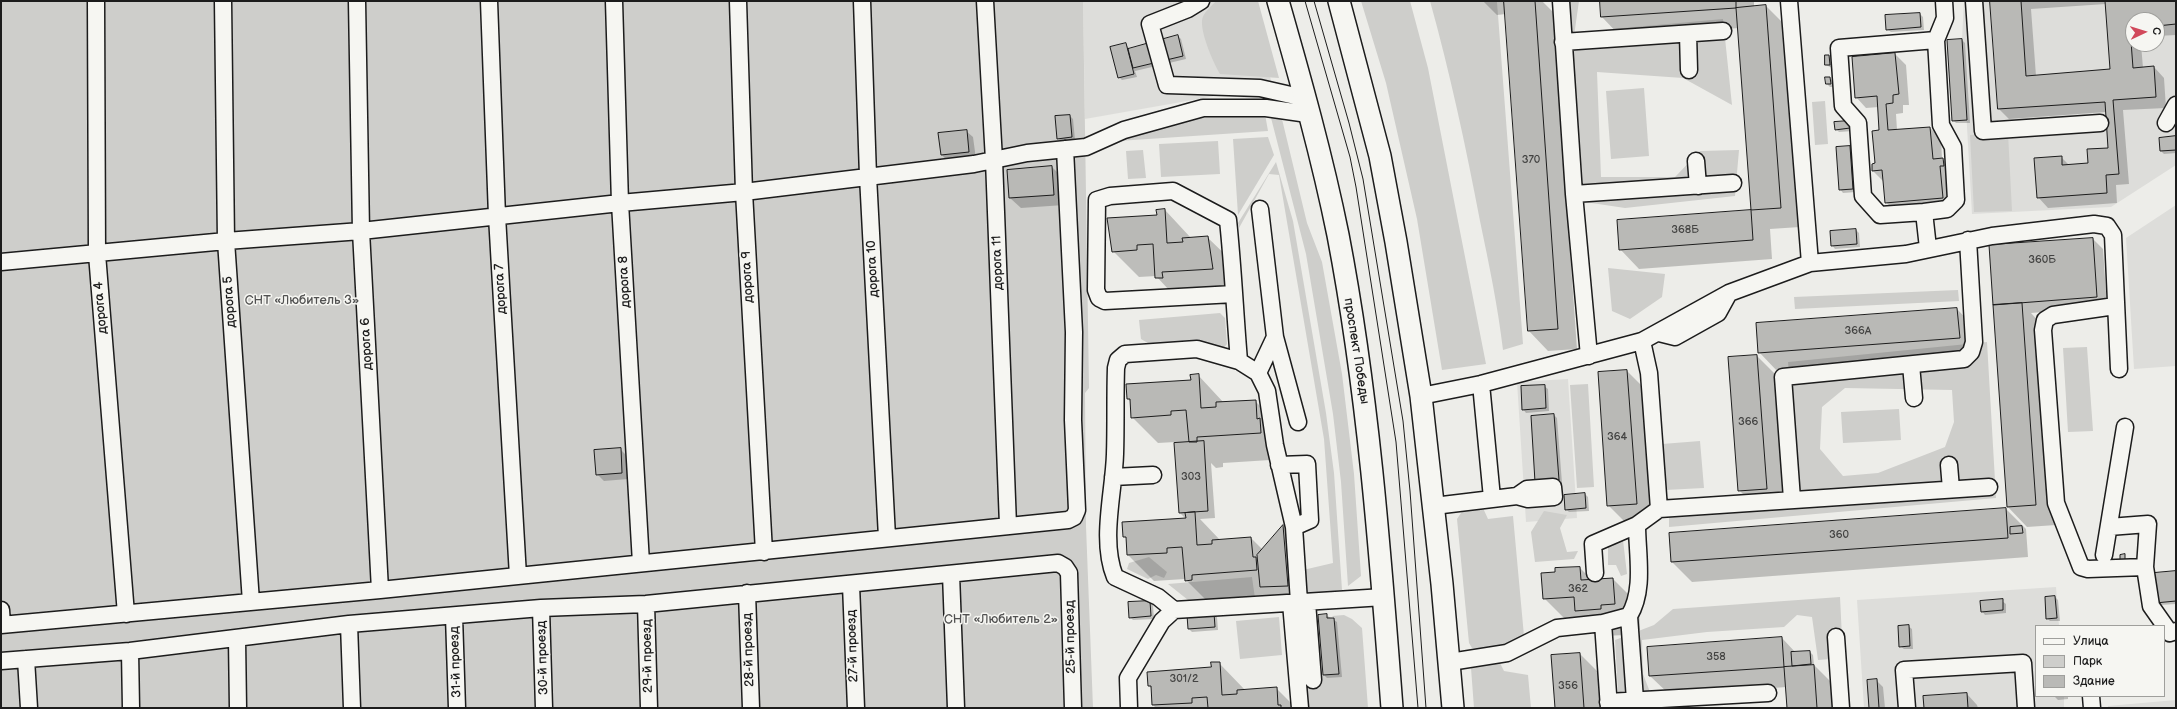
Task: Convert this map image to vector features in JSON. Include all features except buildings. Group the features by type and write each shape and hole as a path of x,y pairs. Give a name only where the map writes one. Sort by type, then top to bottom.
{"main road":[{"name":"проспект Победы","path":"1278,1 1336,228 1347,290 1370,445 1384,597 1392,708"},
{"path":"1338,1 1380,156 1422,396 1450,662 1453,708"}],"street":[{"name":"дорога 4","path":"96,1 96,254 126,614"},
{"name":"дорога 5","path":"223,1 226,241 251,602"},
{"name":"дорога 6","path":"357,1 361,231 380,590"},
{"name":"дорога 7","path":"489,1 496,216 518,576"},
{"name":"дорога 8","path":"614,1 620,203 641,563"},
{"name":"дорога 9","path":"738,1 744,192 764,552"},
{"name":"дорога 10","path":"862,1 868,176 887,537"},
{"name":"дорога 11","path":"985,1 994,160 1008,525"},
{"path":"1201,1 1150,24 1167,85 1260,88 1306,106"},
{"path":"1561,1 1574,194 1589,356"},
{"path":"1789,1 1810,263"},
{"path":"1936,40 1839,48 1843,106 1858,123 1863,196 1880,215 1947,209 1956,200 1953,147 1941,125 1936,40 1945,18 1944,1"},
{"path":"1974,1 1983,130 2100,123"},
{"path":"1563,42 1723,31"},
{"path":"1688,34 1689,70"},
{"path":"2166,122 2176,105"},
{"path":"1,262 226,241 361,231 620,203 744,192 974,164 1027,153 1086,147 1124,130 1203,108 1266,108 1306,106"},
{"path":"1,620 126,614 764,552 887,537 1068,520 1074,517 1077,510 1073,420 1074,332 1065,149"},
{"path":"1696,162 1698,186"},
{"path":"1574,194 1733,183"},
{"path":"1234,294 1105,301 1099,298 1096,290 1097,200 1110,196 1173,191 1228,220 1234,294 1239,361"},
{"path":"1260,209 1275,337 1298,422"},
{"path":"1924,212 1928,248"},
{"path":"1422,396 1481,384 1642,341 1659,333 1729,293 1810,263 1906,254 1968,240 2094,224 2106,226 2113,235 2115,306 2120,369"},
{"path":"1792,499 1783,378 1964,359 1971,352 1974,342 1968,240"},
{"path":"2115,306 2053,315 2045,320 2043,330 2056,503 2081,567 2088,569 2145,567"},
{"path":"1258,372 1275,337"},
{"path":"1642,341 1649,373 1659,509"},
{"path":"1174,610 1158,597 1115,577 1111,567 1108,517 1115,455 1116,368 1118,360 1125,354 1197,349 1239,361 1258,372 1267,391 1279,465 1294,528 1299,602 1300,708"},
{"path":"1911,365 1914,398"},
{"path":"1481,384 1492,498"},
{"path":"2104,555 2125,427"},
{"path":"1279,465 1307,464 1310,520 1294,528"},
{"path":"1949,465 1951,489"},
{"path":"1112,477 1153,475"},
{"path":"1595,574 1594,544 1637,525 1659,509 1989,487"},
{"path":"1434,506 1516,496"},
{"path":"2109,527 2148,524 2145,567 2151,606 2164,625"},
{"path":"1635,700 1629,616 1635,606 1638,592 1637,525"},
{"name":"25-й проезд","path":"951,574 1058,563 1065,567 1069,573 1073,708"},
{"path":"1,660 130,651 349,624 541,608 646,604 951,574 956,708"},
{"name":"27-й проезд","path":"851,585 856,708"},
{"name":"28-й проезд","path":"747,593 751,708"},
{"path":"1129,708 1128,678 1162,621 1174,610 1384,597"},
{"path":"1299,602 1313,680"},
{"name":"29-й проезд","path":"646,604 649,708"},
{"name":"30-й проезд","path":"541,608 544,708"},
{"name":"31-й проезд","path":"454,616 457,708"},
{"path":"1450,662 1507,653 1557,628 1603,623 1629,616"},
{"path":"1603,623 1608,705 1635,700 1768,693"},
{"path":"349,624 352,708"},
{"path":"1836,637 1841,708"},
{"path":"237,639 238,708"},
{"path":"130,651 131,708"},
{"path":"26,659 29,708"},
{"path":"1907,708 1904,670 2023,663 2026,708"},
{"path":"2091,697 2092,708"}],"shaded area":[{"path":"1083,1 1246,1 1278,102 1221,95 1085,119"},
{"path":"1964,1 2176,1 2176,165 2111,207 1972,214 1962,39"},
{"path":"2176,205 2176,366 2134,369 2126,238"},
{"path":"1568,379 1577,518 1526,522 1517,382"},
{"path":"2056,587 2059,625 2035,625 2035,697 2064,697 2064,708 1864,708 1857,600"},
{"path":"2176,700 2176,708 2108,708 2108,706"}],"green space":[{"name":"СНТ «Любитель 3»","path":"1,1 1083,1 1089,388 1085,393 1086,526 1093,708 1,708"},
{"path":"1216,1 1258,1 1279,78 1220,74 1208,48 1202,27 1202,18"},
{"path":"1361,1 1410,1 1428,68 1486,364 1442,370 1417,219 1386,83"},
{"path":"1430,1 1497,2 1523,344 1503,350 1499,318 1469,166 1451,83"},
{"path":"1561,1 1579,1 1574,36 1612,29 1723,19 1732,105 1683,78 1597,72 1601,177 1675,177 1700,151 1739,150 1735,196 1625,208 1565,199 1556,19"},
{"path":"1644,88 1649,156 1611,159 1606,91"},
{"path":"1825,101 1828,144 1815,145 1812,102"},
{"path":"1208,114 1265,114 1268,131 1118,141 1123,136"},
{"path":"1270,114 1281,115 1307,223 1322,262 1342,374 1354,474 1361,576 1348,586 1341,482 1333,414 1306,254"},
{"path":"2008,133 2012,211 1974,212 1970,135"},
{"path":"1268,137 1274,155 1238,215 1233,139"},
{"path":"1218,141 1220,174 1161,177 1159,144"},
{"path":"1143,150 1146,178 1128,179 1126,151"},
{"path":"1276,162 1293,221 1326,413 1334,473 1342,590 1310,595 1304,588 1303,570 1333,563 1324,439 1279,175 1269,174 1239,228 1238,223"},
{"path":"1608,268 1665,274 1662,297 1630,319 1612,311"},
{"path":"1958,290 1959,301 1795,309 1794,297"},
{"path":"1220,313 1225,318 1227,344 1222,350 1153,346 1141,339 1139,320"},
{"path":"1987,342 1996,498 1669,527 1669,517 1798,504 1788,362","holes":["1845,388 1952,390 1954,422 1945,447 1878,473 1843,476 1820,449 1822,407"]},
{"path":"2087,347 2093,431 2068,432 2063,348"},
{"path":"1588,384 1594,487 1577,488 1570,385"},
{"path":"1899,409 1901,440 1843,443 1841,412"},
{"path":"1700,441 1704,488 1665,490 1662,444"},
{"path":"1483,508 1488,519 1513,516 1524,636 1500,647 1479,649 1472,648 1469,643 1457,519 1463,510"},
{"path":"1544,511 1567,515 1560,528 1567,552 1578,551 1574,559 1535,562 1531,532"},
{"path":"1623,540 1627,574 1621,576 1616,565 1608,565 1608,546"},
{"path":"1149,557 1167,572 1164,578 1156,575 1148,579 1127,569 1129,563"},
{"path":"1252,577 1255,598 1188,600 1168,584"},
{"path":"1840,597 1843,658 1818,660 1812,617 1797,615 1784,627 1707,632 1642,640 1643,674 1650,692 1618,692 1615,640 1654,625 1673,609"},
{"path":"1344,615 1352,619 1362,628 1368,708 1303,708 1300,670 1323,675 1339,674 1334,618 1332,616"},
{"path":"1279,617 1282,655 1240,659 1236,621"},
{"path":"1500,663 1504,671 1528,675 1531,708 1474,708 1471,668"}],"tram line":[{"path":"1305,1 1350,157 1356,187 1396,442 1418,708"},
{"path":"1314,1 1349,123 1363,179 1403,421 1410,491 1426,708"}],"park label":[{"name":"СНТ «Любитель 2»","path":"1001,620"}]}
